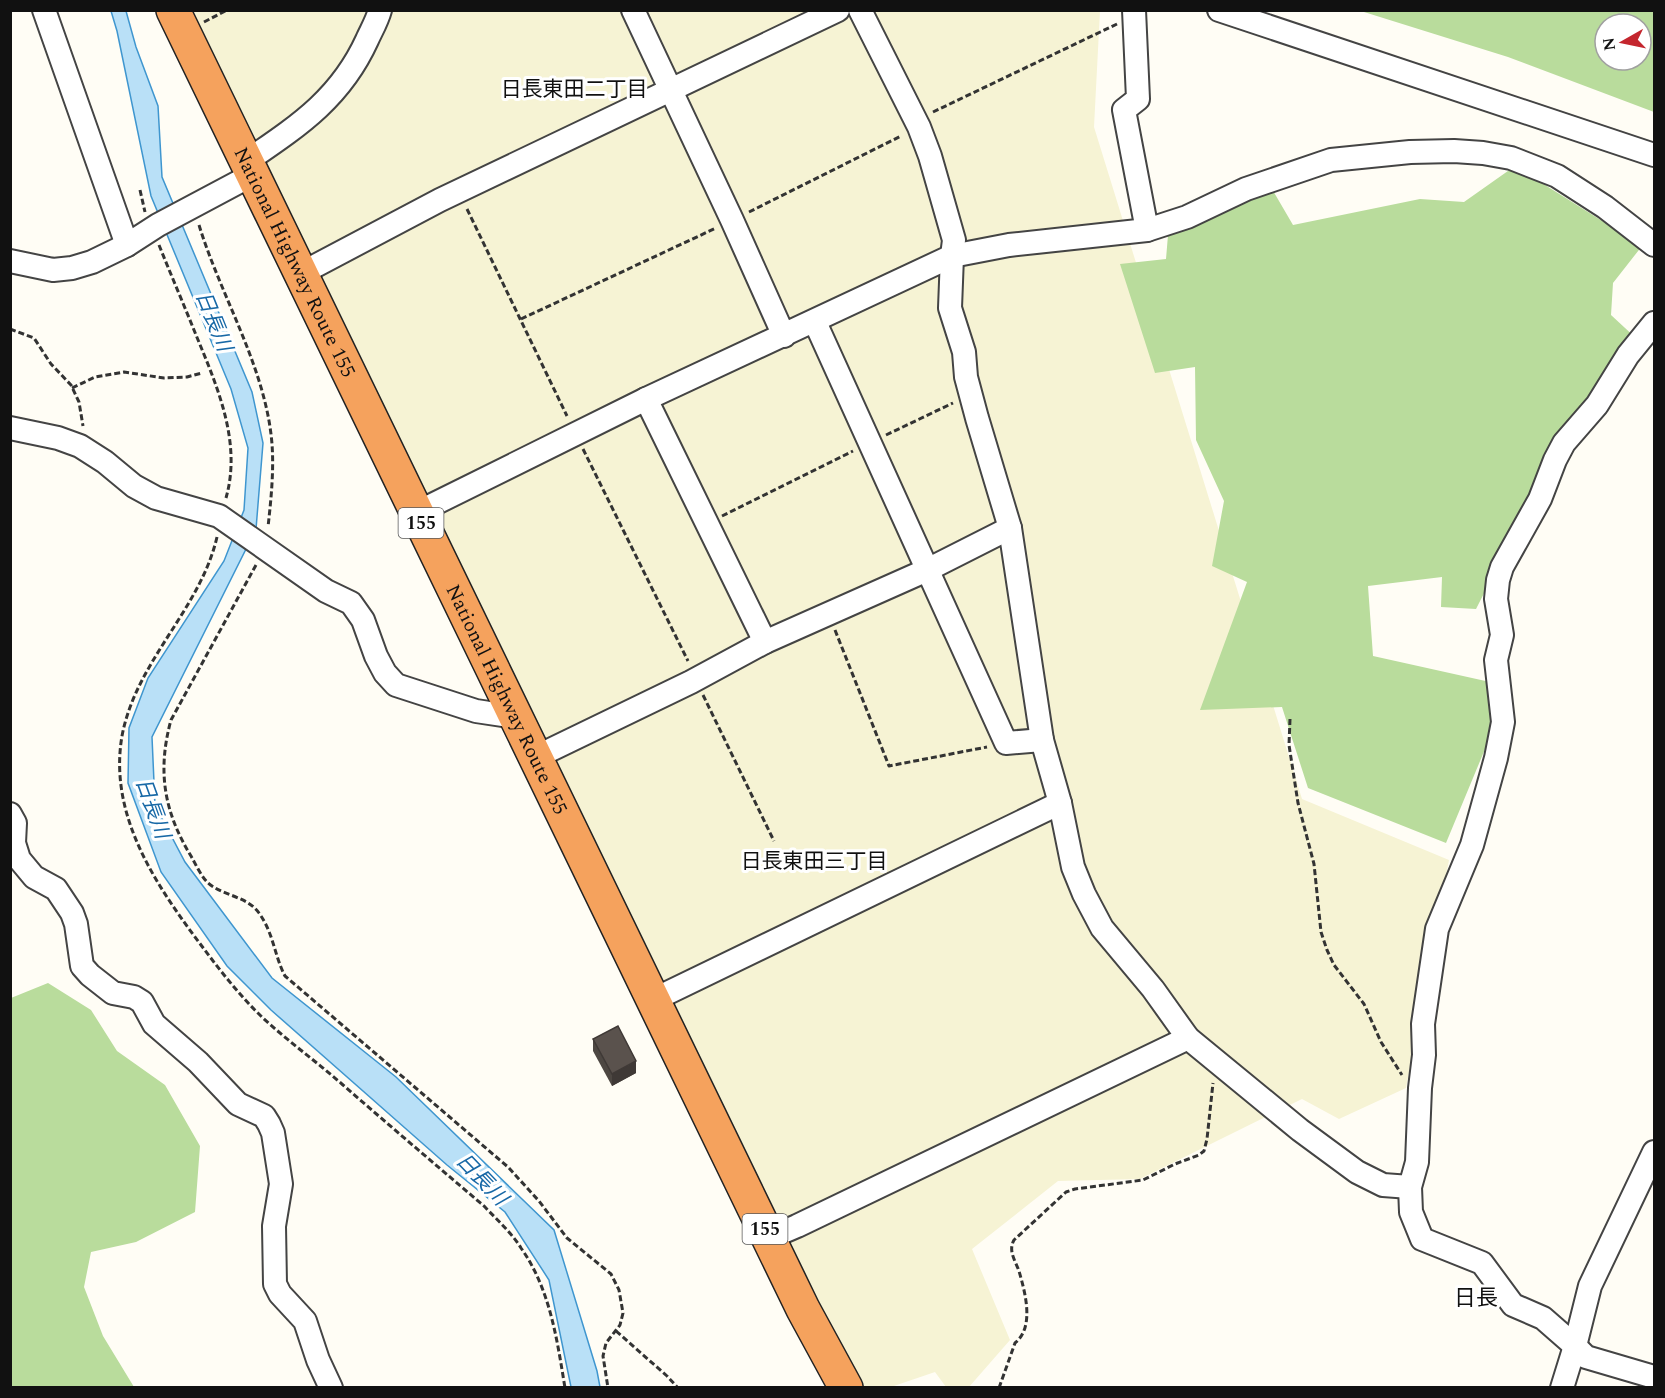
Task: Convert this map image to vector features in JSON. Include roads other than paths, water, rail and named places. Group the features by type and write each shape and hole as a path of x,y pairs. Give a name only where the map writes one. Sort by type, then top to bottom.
{"highway":[{"name":"National Highway Route 155","path":"173,10 803,1309 846,1388"}],"street":[{"path":"44,10 127,245"},
{"path":"10,261 53,270 72,268 92,262 127,245 235,182 316,110 340,85 361,52 380,10"},
{"path":"633,10 784,336"},
{"path":"300,274 449,196 838,10"},
{"path":"860,10 915,120 930,156 954,240 950,308 964,352 966,378 1010,528 1042,740 1060,803 1073,867 1084,894 1102,928 1153,989 1188,1038 1300,1130 1357,1172 1383,1185 1410,1187"},
{"path":"1219,10 1654,154"},
{"path":"1134,13 1138,99 1124,110 1147,230"},
{"path":"416,513 646,399 952,256 1009,245 1147,230 1187,218 1246,189 1331,160 1410,152 1454,151 1511,158 1557,176 1605,207 1654,244"},
{"path":"815,322 1006,743 1042,740"},
{"path":"1654,323 1628,355 1597,405 1564,443 1540,499 1502,567 1498,580 1496,599 1502,635 1496,660 1503,722 1473,845 1437,929 1423,1024 1424,1055 1419,1088 1418,1162 1410,1187 1411,1212 1422,1239 1482,1263 1513,1305 1543,1318 1586,1357 1654,1377"},
{"path":"646,399 765,642"},
{"path":"10,428 57,438 80,446 105,462 134,486 156,498 224,519 326,591 351,603 363,620 376,656 396,685 476,711 516,717"},
{"path":"536,757 696,680 765,642 927,570 1010,528"},
{"path":"653,1000 1060,803"},
{"path":"10,814 15,823 14,843 19,859 34,877 56,889 72,913 76,924 82,966 113,993 134,997 142,1002 154,1024 198,1062 238,1104 264,1116 269,1124 273,1133 281,1184 274,1226 275,1284 280,1294 305,1321 318,1360 332,1388"},
{"path":"769,1238 1188,1038"},
{"path":"1568,1381 1590,1286 1654,1152"}],"water":[{"name":"日長川","path":"111,11 126,11 136,47 158,106 162,177 252,392 263,443 256,529 152,737 155,805 185,862 272,978 396,1077 554,1230 600,1387 571,1387 549,1280 505,1212 447,1165 271,1010 227,966 161,872 128,783 129,728 148,678 224,561 244,510 248,448 231,389 151,196"}],"district":[{"name":"日長東田二丁目","path":"574,89"},
{"name":"日長東田三丁目","path":"814,861"},
{"name":"日長","path":"1476,1297"}]}
